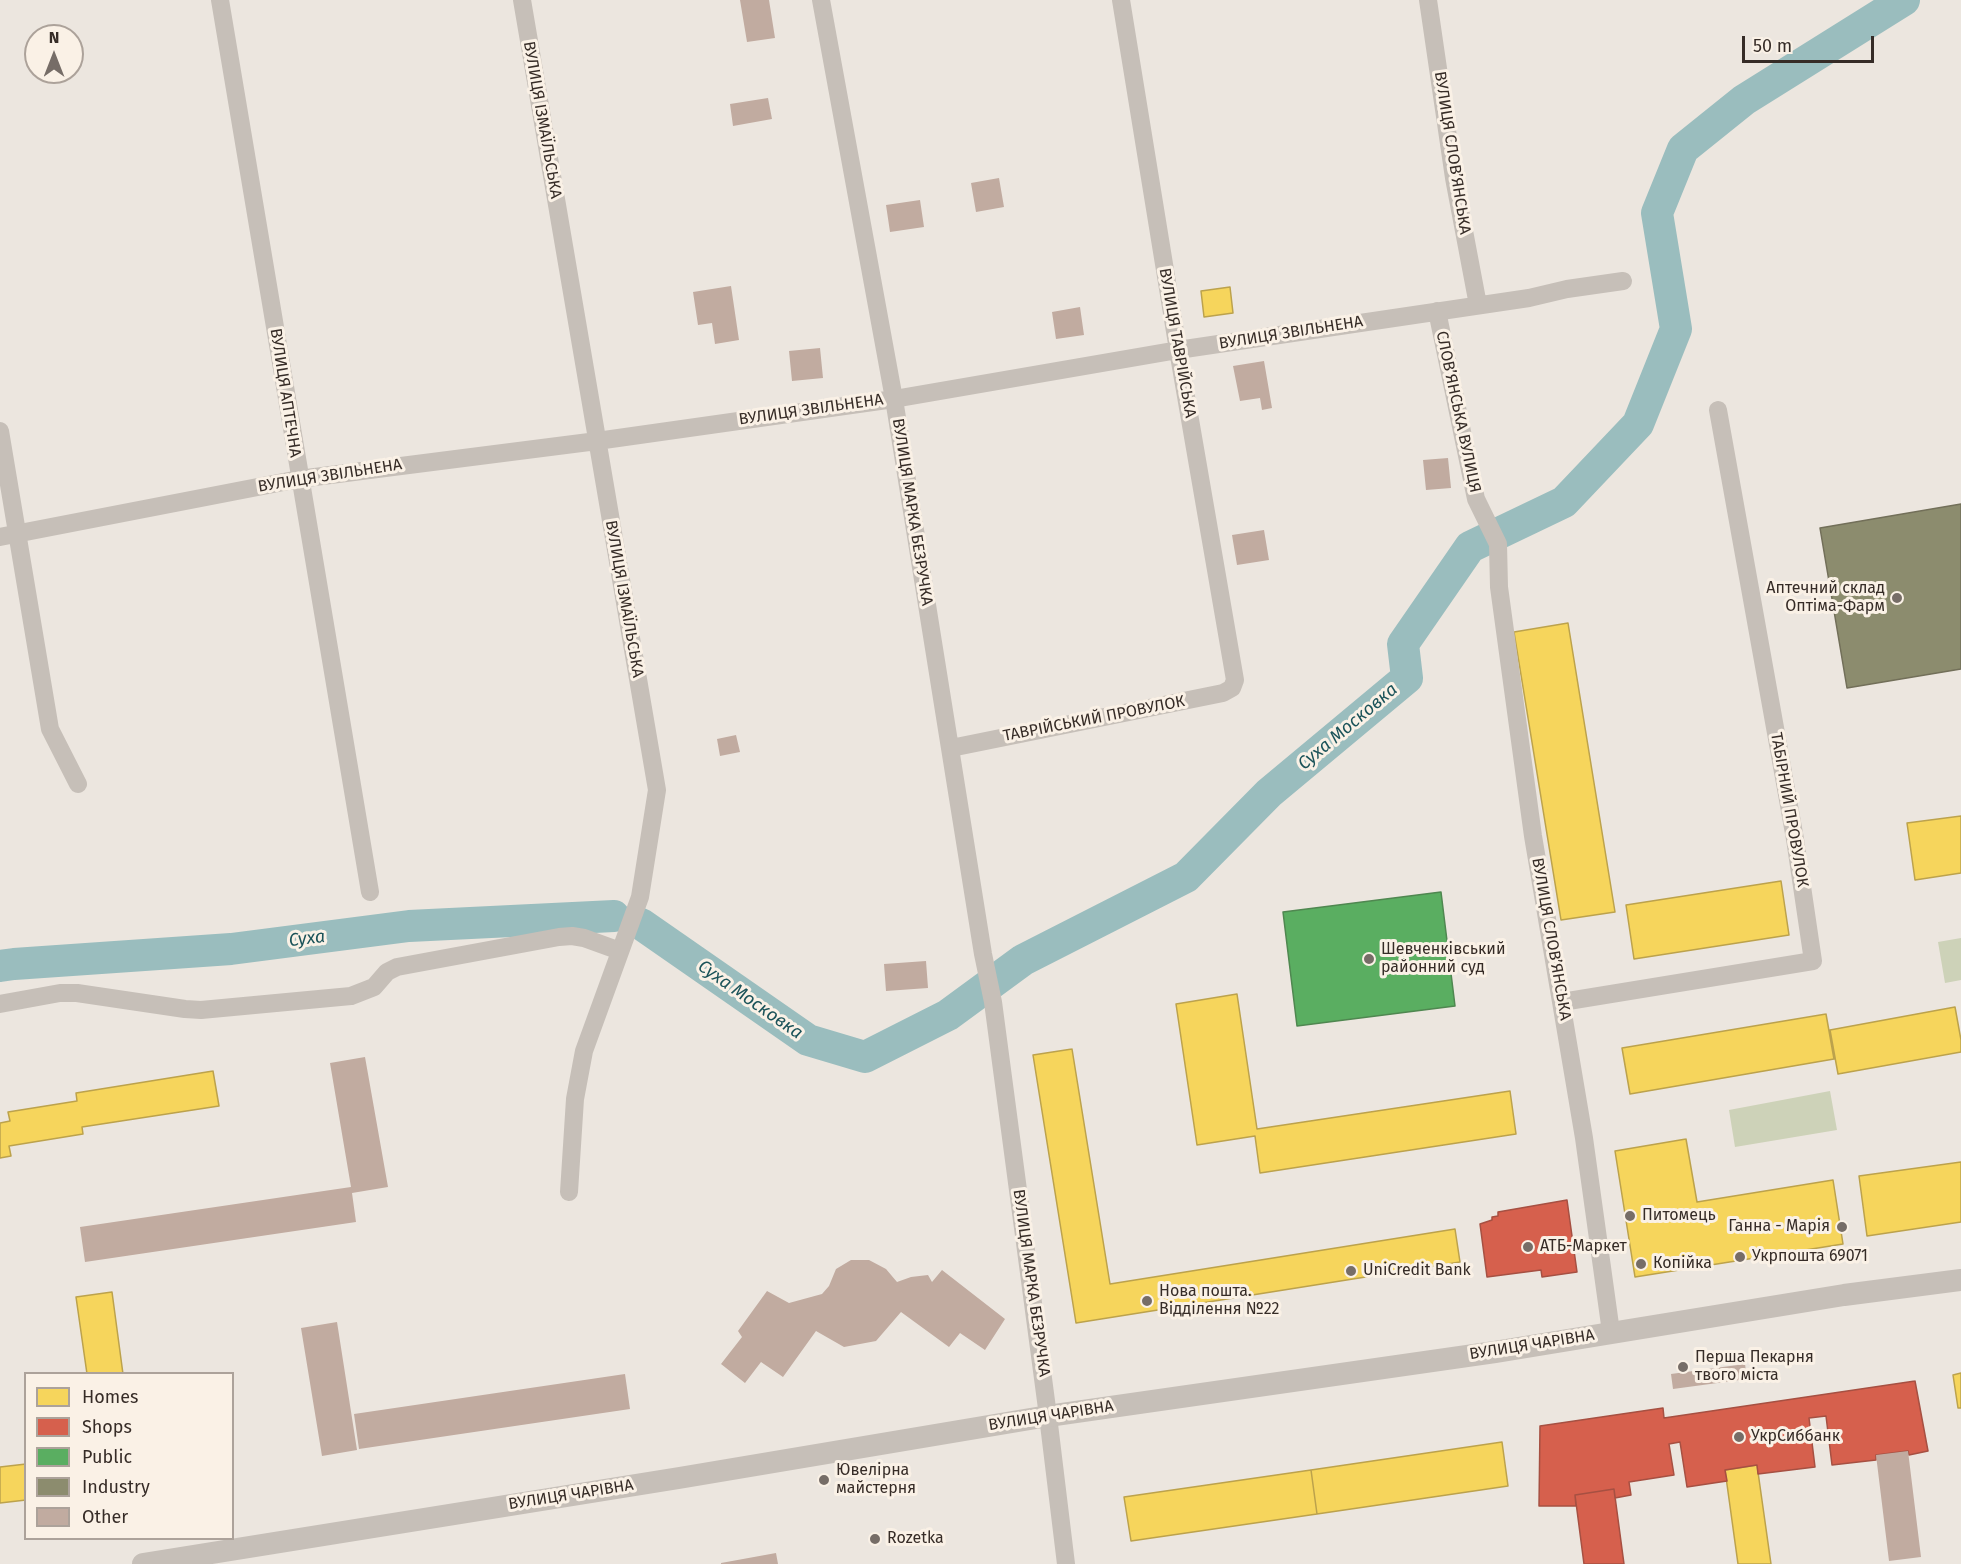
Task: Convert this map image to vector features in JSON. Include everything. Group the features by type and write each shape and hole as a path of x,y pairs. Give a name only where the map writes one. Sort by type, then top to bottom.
{"street":[{"name":"ВУЛИЦЯ АПТЕЧНА","path":"220,0 370,892"},
{"name":"ВУЛИЦЯ ІЗМАЇЛЬСЬКА","path":"522,0 657,790 640,897 584,1051 575,1099 569,1192"},
{"name":"ВУЛИЦЯ МАРКА БЕЗРУЧКА","path":"821,0 894,399 983,954 993,1002 1066,1564"},
{"name":"ВУЛИЦЯ ТАВРІЙСЬКА","path":"1121,0 1178,350 1235,676 1234,686"},
{"name":"ВУЛИЦЯ СЛОВ’ЯНСЬКА","path":"1428,0 1454,178 1478,305"},
{"name":"ВУЛИЦЯ ЗВІЛЬНЕНА","path":"9,536 300,479 597,441 894,399 1178,350 1623,281"},
{"name":"СЛОВ’ЯНСЬКА ВУЛИЦЯ","path":"1437,311 1476,499 1498,544"},
{"name":"ТАБІРНИЙ ПРОВУЛОК","path":"1562,1002 1813,961 1795,839 1718,410"},
{"path":"0,431 9,536 50,729 78,784"},
{"name":"ВУЛИЦЯ СЛОВ’ЯНСЬКА","path":"1498,544 1499,587 1533,836 1589,1168 1611,1332"},
{"name":"ТАВРІЙСЬКИЙ ПРОВУЛОК","path":"951,748 1223,693 1234,686"},
{"path":"0,1004 60,993 77,993 201,1010 351,996 374,987 387,972 397,967 559,937 584,938 620,951"},
{"name":"ВУЛИЦЯ ЧАРІВНА","path":"143,1564 1048,1416 1495,1352 1844,1295 1961,1280"}],"green space":[{"path":"1961,938 1961,980 1945,983 1938,942"},
{"path":"1830,1091 1837,1130 1735,1147 1729,1110"}],"building: Homes":[{"path":"1230,287 1233,313 1204,317 1201,291"},
{"path":"1568,623 1615,912 1561,920 1514,632"},
{"path":"1961,816 1961,873 1915,880 1907,823"},
{"path":"1781,881 1789,935 1634,959 1626,905"},
{"path":"1237,994 1257,1129 1510,1091 1516,1134 1260,1173 1255,1136 1197,1145 1176,1004"},
{"path":"1955,1007 1961,1052 1838,1074 1830,1030"},
{"path":"1826,1014 1834,1059 1630,1094 1622,1048"},
{"path":"1072,1049 1110,1284 1455,1229 1460,1262 1076,1323 1033,1055"},
{"path":"213,1071 219,1106 82,1127 83,1134 9,1146 11,1156 0,1158 0,1123 10,1121 8,1112 77,1101 76,1093"},
{"path":"1686,1139 1697,1202 1833,1180 1843,1244 1635,1277 1615,1151"},
{"path":"1961,1162 1961,1222 1867,1236 1859,1176"},
{"path":"112,1292 123,1372 87,1372 76,1297"},
{"path":"1961,1373 1961,1408 1958,1408 1953,1375"},
{"path":"1502,1442 1508,1486 1317,1514 1311,1470"},
{"path":"24,1464 24,1500 0,1503 0,1467"},
{"path":"1757,1465 1771,1564 1738,1564 1725,1470"},
{"path":"1311,1470 1317,1514 1131,1541 1124,1497"}],"building: Shops":[{"name":"АТБ-Маркет","path":"1567,1200 1577,1272 1542,1277 1541,1270 1487,1277 1480,1224 1498,1216 1498,1212"},
{"path":"1915,1381 1928,1451 1909,1455 1908,1451 1876,1455 1876,1460 1832,1465 1826,1416 1809,1418 1815,1467 1758,1474 1757,1465 1725,1470 1727,1481 1687,1487 1680,1442 1669,1444 1674,1475 1629,1482 1631,1495 1615,1498 1614,1489 1575,1495 1576,1506 1539,1506 1540,1426 1663,1408 1664,1418"},
{"path":"1614,1489 1624,1564 1584,1564 1575,1495"}],"building: Public":[{"name":"Шевченківський районний суд","path":"1441,892 1455,1006 1297,1026 1283,912"}],"building: Industry":[{"name":"Аптечний склад Оптіма-Фарм","path":"1961,504 1961,669 1847,688 1820,528"}],"building: Other":[{"path":"740,0 769,0 775,38 747,42"},
{"path":"768,98 772,119 733,126 730,104"},
{"path":"999,178 1004,207 976,212 971,183"},
{"path":"920,200 924,227 890,232 886,205"},
{"path":"731,286 739,340 715,344 712,323 698,325 693,292"},
{"path":"1080,307 1084,335 1056,339 1052,312"},
{"path":"820,348 823,378 792,381 789,351"},
{"path":"1264,361 1272,408 1262,410 1260,398 1240,401 1233,366"},
{"path":"1448,458 1451,488 1426,490 1423,460"},
{"path":"1264,530 1269,560 1237,565 1232,535"},
{"path":"736,735 740,752 720,756 717,739"},
{"path":"926,961 928,988 886,991 884,964"},
{"path":"365,1057 388,1187 352,1193 356,1222 85,1262 80,1227 351,1187 330,1063"},
{"path":"851,1260 869,1260 886,1269 897,1282 928,1275 932,1282 942,1270 1005,1319 985,1350 960,1333 949,1347 901,1312 876,1341 844,1347 816,1331 783,1377 761,1362 745,1383 721,1364 742,1337 738,1331 767,1291 789,1303 822,1294 829,1286 836,1269"},
{"path":"337,1322 357,1450 322,1456 301,1328"},
{"path":"1745,1364 1747,1379 1673,1389 1671,1374"},
{"path":"625,1374 630,1409 359,1449 354,1414"},
{"path":"1908,1451 1921,1557 1889,1561 1876,1455"},
{"path":"776,1553 778,1564 721,1564 721,1563"}],"waterway":[{"name":"Суха Московка","path":"641,924 808,1040 865,1057 948,1015 1023,960 1186,877 1269,793 1407,678 1403,644 1470,547 1564,502 1638,424 1676,329 1657,213 1683,149 1744,100 1904,0"},
{"name":"Суха","path":"0,966 231,949 409,926 614,916"}],"place":[{"name":"Аптечний склад Оптіма-Фарм","path":"1897,598"},
{"name":"Шевченківський районний суд","path":"1369,959"},
{"name":"Питомець","path":"1630,1216"},
{"name":"Ганна - Марія","path":"1842,1227"},
{"name":"АТБ-Маркет","path":"1528,1247"},
{"name":"Укрпошта 69071","path":"1740,1257"},
{"name":"Копійка","path":"1641,1264"},
{"name":"UniCredit Bank","path":"1351,1271"},
{"name":"Нова пошта. Відділення №22","path":"1147,1301"},
{"name":"Перша Пекарня твого міста","path":"1683,1367"},
{"name":"УкрСиббанк","path":"1739,1437"},
{"name":"Ювелірна майстерня","path":"824,1480"},
{"name":"Rozetka","path":"875,1539"}]}
